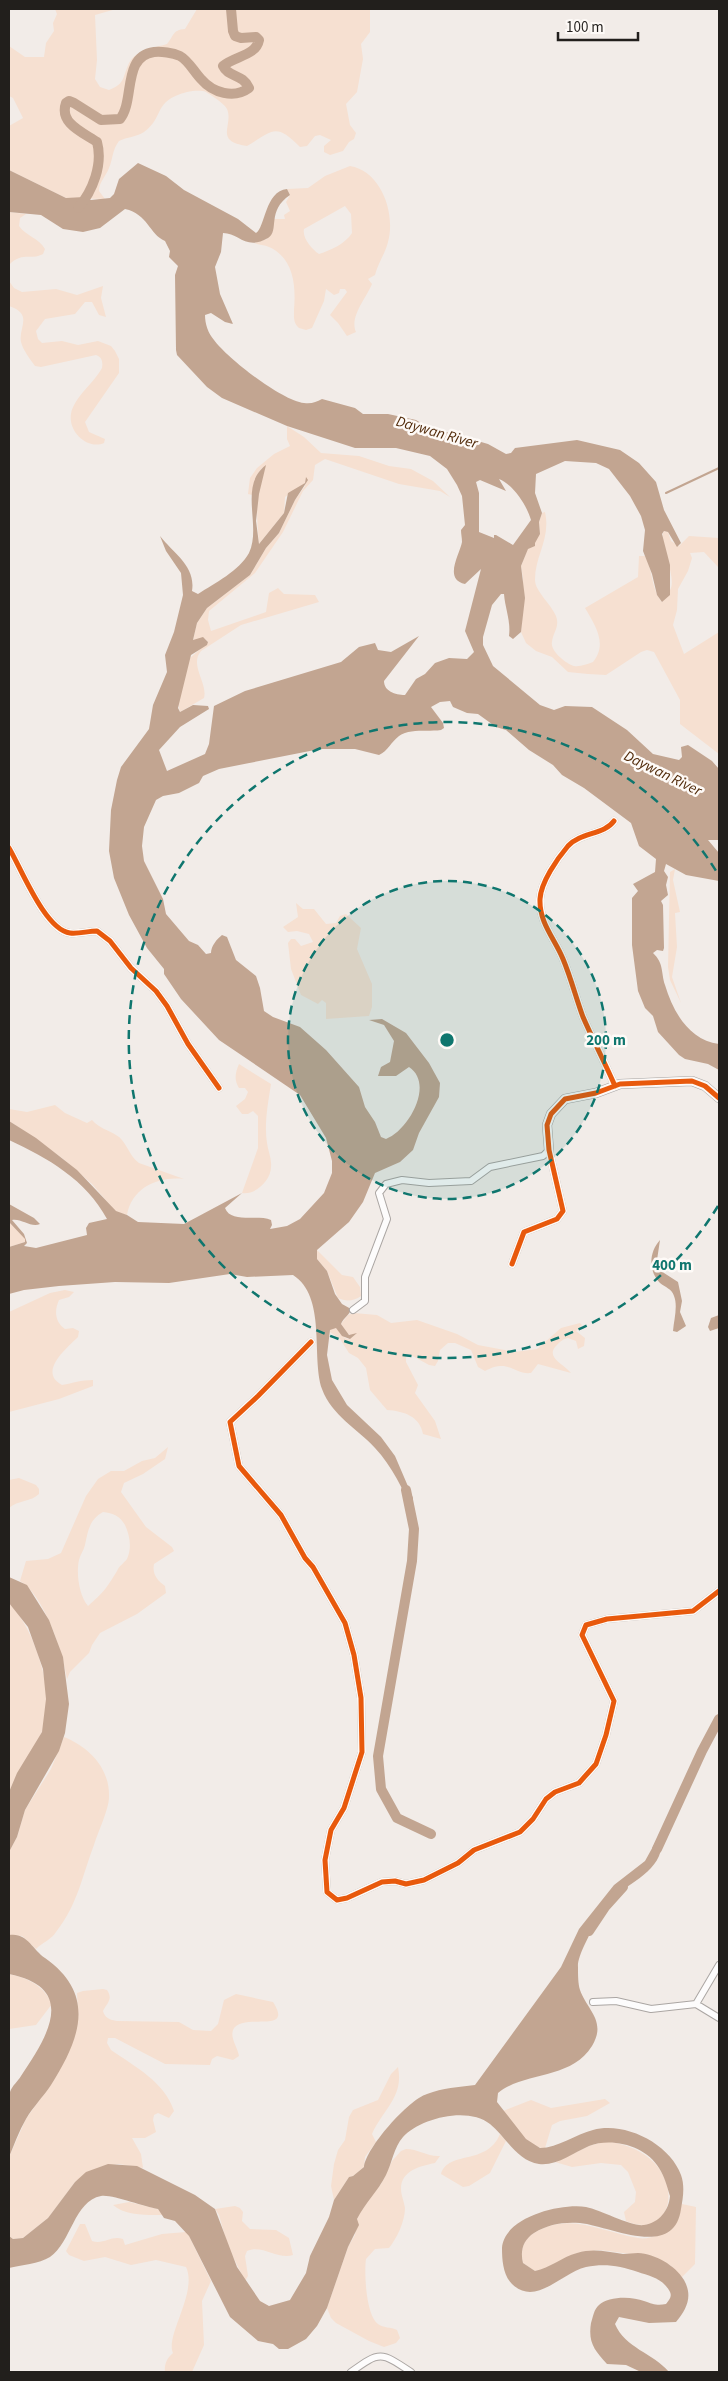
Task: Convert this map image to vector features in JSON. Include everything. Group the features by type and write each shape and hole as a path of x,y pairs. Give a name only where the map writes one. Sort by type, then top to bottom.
{"street":[{"path":"614,821 608,828 582,836 568,846 542,888 540,902 550,937 563,958 582,1015 615,1086"},
{"path":"9,848 46,917 63,931 70,933 97,931 110,941 167,1006 188,1044 219,1088"},
{"path":"512,1264 524,1232 557,1219 564,1211 549,1150 547,1125 551,1114 565,1099 596,1093 615,1086 640,1082 692,1081 705,1086 719,1098"},
{"path":"353,1310 365,1301 365,1278 387,1219 379,1193 386,1184 402,1180 429,1183 471,1181 490,1167 543,1156 549,1150"},
{"path":"311,1342 230,1422 239,1466 281,1515 304,1558 313,1566 344,1624 354,1655 361,1698 362,1752 344,1808 331,1830 325,1860 327,1892 337,1900 347,1898 382,1882 395,1881 406,1884 424,1880 458,1863 474,1850 520,1832 533,1819 546,1799 555,1792 578,1784 596,1764 606,1735 614,1701 582,1634 586,1625 607,1620 693,1610 719,1590"},
{"path":"696,2004 719,1965"},
{"path":"594,2002 616,2001 651,2009 696,2004 719,2018"},
{"path":"351,2372 373,2356 379,2356 411,2372"}],"shaded area":[{"path":"55,9 116,9 95,15 97,60 95,79 100,87 109,90 123,80 129,63 136,55 167,44 175,32 185,29 197,9 370,9 370,32 361,44 363,59 357,92 346,104 350,125 356,133 354,139 349,142 343,151 330,155 324,152 324,146 331,140 320,135 315,136 307,146 300,147 285,134 279,132 269,133 247,146 237,144 228,136 228,115 224,105 206,92 187,92 168,100 160,110 155,121 144,132 119,141 99,188 105,199 66,198 9,170 9,126 23,118 13,98 9,96 9,46 25,57 44,57 46,43 54,31 53,23 57,14"},
{"path":"350,166 361,170 370,176 384,195 390,219 387,246 375,275 368,279 372,284 355,320 356,332 347,336 330,315 347,292 345,289 340,289 339,293 334,295 326,289 324,301 312,328 306,330 299,328 294,320 294,282 288,265 277,252 267,246 254,243 267,239 274,219 285,219 284,215 290,211 286,202 290,195 287,189 308,188 325,176","holes":["345,206 351,214 352,233 342,243 319,254 308,243 304,229"]},
{"path":"9,212 26,214 20,218 19,226 42,245 45,249 43,254 34,257 18,258 9,265"},
{"path":"9,281 14,288 22,292 56,289 77,295 103,286 101,298 106,317 99,315 92,302 85,302 75,314 45,319 36,331 38,339 42,343 62,341 78,345 98,341 111,346 115,351 119,359 119,373 85,422 89,432 105,439 104,443 92,444 80,438 71,421 71,414 76,402 102,368 101,358 96,355 41,367 35,366 21,342 23,317 17,309 9,306"},
{"path":"287,426 304,437 321,453 359,456 389,466 411,469 433,481 450,497 440,491 399,484 325,459 315,465 313,480 303,491 283,532 255,573 209,611 208,620 211,631 266,612 269,593 278,588 284,594 315,595 319,602 241,625 201,651 197,662 204,686 204,698 180,712 178,703 189,659 208,642 205,639 193,640 197,623 207,608 250,575 266,548 279,533 295,500 305,486 306,478 305,483 285,497 284,513 259,544 258,496 265,469 262,468 257,475 252,495 248,494 250,478 257,468 274,454 290,446 287,439"},
{"path":"545,512 546,530 537,563 535,580 540,593 556,616 557,626 552,642 553,649 563,660 574,666 593,662 599,648 600,641 596,628 585,608 638,577 639,556 645,556 658,597 662,602 668,593 672,582 662,536 664,531 668,532 671,541 679,546 689,536 719,538 719,568 704,552 690,553 692,558 688,571 678,589 677,610 673,625 684,654 719,632 719,754 680,724 680,700 654,652 647,650 641,652 606,675 588,674 568,672 552,657 536,651 526,643 521,632 523,578 521,566 528,548 540,534 539,522 542,513"},
{"path":"675,869 673,880 680,912 675,913 677,947 672,977 681,1003 670,980 668,967 670,872"},
{"path":"296,903 303,909 314,909 326,924 336,923 340,916 346,914 361,928 357,949 372,984 372,1007 369,1016 326,1019 326,1003 322,1000 318,1004 301,995 291,969 288,943 291,939 295,939 301,946 313,942 309,934 297,931 288,932 283,927 298,917"},
{"path":"239,1064 271,1084 266,1129 271,1161 270,1172 262,1186 247,1193 242,1193 258,1148 258,1116 253,1111 248,1114 242,1114 236,1106 245,1099 248,1092 245,1088 239,1088 236,1082"},
{"path":"55,1105 65,1113 87,1123 92,1120 119,1137 139,1163 184,1179 165,1179 148,1185 134,1197 127,1215 116,1212 92,1184 62,1158 9,1121 9,1109 27,1112"},
{"path":"9,1222 25,1238 25,1242 9,1247"},
{"path":"317,1250 342,1275 353,1277 360,1287 361,1296 350,1300 338,1298 327,1271 317,1259"},
{"path":"65,1290 74,1292 69,1297 59,1300 56,1308 57,1320 65,1329 73,1328 79,1331 78,1337 62,1353 53,1367 55,1380 62,1385 93,1380 93,1386 59,1399 9,1412 9,1312 50,1293"},
{"path":"354,1313 377,1315 391,1323 417,1320 457,1334 478,1345 515,1352 537,1349 561,1328 580,1323 582,1325 576,1331 585,1338 584,1346 578,1349 576,1341 568,1338 561,1341 554,1349 553,1353 556,1360 571,1373 538,1364 531,1373 520,1372 506,1366 493,1367 485,1371 478,1367 471,1350 455,1343 448,1343 440,1350 435,1366 429,1365 409,1354 406,1355 406,1362 418,1385 415,1393 435,1421 441,1439 423,1434 415,1419 405,1413 387,1410 370,1390 366,1368 358,1358 349,1353 340,1339 330,1332 330,1329 337,1327 345,1338 349,1339 353,1336 345,1333 341,1324 348,1315"},
{"path":"168,1447 165,1459 143,1474 124,1483 121,1492 146,1527 172,1547 174,1551 154,1564 154,1574 165,1586 166,1593 137,1614 100,1633 89,1653 70,1672 67,1679 57,1640 44,1611 29,1588 20,1581 26,1561 48,1559 61,1553 86,1496 98,1479 111,1471 124,1471 142,1461 155,1458","holes":["103,1512 113,1514 123,1522 129,1538 130,1551 127,1559 101,1594 88,1606 82,1596 79,1584 79,1560 92,1522"]},
{"path":"19,1478 36,1485 39,1489 39,1494 9,1508 9,1480"},
{"path":"9,1603 18,1614 35,1645 41,1664 47,1701 46,1718 42,1732 9,1792"},
{"path":"64,1737 82,1747 102,1768 106,1777 109,1802 70,1911 54,1934 36,1949 22,1936 9,1935 9,1852 17,1837 25,1810 51,1769"},
{"path":"9,1974 35,1984 49,1998 52,2004 36,2025 9,2029"},
{"path":"107,1990 110,1996 103,2011 108,2018 117,2021 179,2022 193,2030 211,2031 218,2024 224,2000 236,1994 273,2002 278,2012 277,2018 272,2021 246,2022 238,2025 232,2033 239,2056 233,2060 217,2056 212,2059 210,2065 165,2064 115,2038 108,2038 107,2043 111,2050 139,2069 164,2091 174,2111 169,2118 158,2113 154,2115 153,2120 156,2132 145,2138 132,2138 141,2154 143,2168 119,2164 100,2167 75,2182 48,2218 23,2238 13,2239 9,2236 9,2157 26,2119 50,2085 78,2014 77,1993"},
{"path":"398,2067 398,2087 372,2134 376,2142 365,2157 364,2167 349,2177 334,2200 331,2186 334,2164 338,2150 345,2140 349,2117 353,2110 378,2100 391,2074"},
{"path":"605,2099 610,2103 587,2116 560,2121 552,2125 545,2148 538,2147 526,2140 503,2111 531,2100 551,2108"},
{"path":"500,2134 506,2141 490,2173 469,2186 463,2187 441,2174 451,2162 486,2150 494,2144"},
{"path":"606,2141 634,2149 653,2162 665,2178 669,2194 666,2209 657,2220 644,2225 626,2221 624,2212 635,2202 636,2192 628,2172 621,2165 601,2163 572,2167 555,2162 589,2146"},
{"path":"406,2149 440,2156 435,2163 413,2170 404,2177 401,2194 405,2213 398,2234 389,2248 375,2249 366,2259 365,2274 368,2303 374,2319 382,2326 397,2330 400,2338 396,2343 384,2347 336,2323 331,2318 327,2308 348,2247 355,2235 357,2219 362,2208 381,2184 392,2161 401,2151"},
{"path":"129,2202 158,2209 163,2215 130,2213 113,2205"},
{"path":"682,2204 696,2207 695,2264 682,2277 671,2266 654,2257 600,2250 577,2253 545,2269 535,2271 523,2263 522,2250 525,2242 534,2233 547,2227 573,2223 638,2238 647,2238 660,2235 671,2229"},
{"path":"235,2206 243,2212 242,2221 250,2229 276,2230 289,2238 293,2255 282,2256 258,2249 247,2251 245,2256 248,2276 245,2281 228,2247 219,2215 215,2209"},
{"path":"80,2224 85,2224 92,2241 100,2242 119,2238 123,2239 125,2245 162,2234 186,2232 211,2281 202,2301 204,2345 192,2372 165,2372 166,2361 173,2353 173,2336 188,2289 189,2277 186,2267 156,2260 131,2265 105,2257 84,2261 69,2255 66,2251"}],"water":[{"name":"Daywan River","path":"138,163 166,176 184,190 238,219 256,233 274,196 280,191 287,189 290,195 278,207 273,231 268,238 254,243 223,233 221,252 215,267 220,294 233,324 225,322 211,313 205,315 206,325 212,337 221,348 242,367 269,387 282,395 304,403 322,399 355,408 363,414 388,414 416,420 426,426 488,444 506,454 511,453 515,448 577,440 620,450 639,463 656,482 664,510 681,543 677,547 668,532 664,531 662,534 670,565 670,595 662,602 657,595 652,574 643,551 645,530 641,516 630,496 609,469 596,463 565,461 536,474 535,493 542,513 539,522 540,534 535,546 528,549 521,566 525,598 521,632 513,639 509,636 504,594 501,594 492,605 483,637 483,645 493,666 540,705 554,710 565,706 592,707 627,730 653,754 679,760 682,757 681,747 688,745 712,761 719,769 719,840 708,840 719,853 719,881 686,875 666,864 664,871 668,877 666,885 668,895 661,901 663,905 664,948 663,951 657,950 653,953 661,964 668,995 684,1023 699,1037 719,1044 719,1070 708,1064 685,1059 679,1055 658,1032 653,1016 645,1008 638,991 632,945 632,898 638,891 633,884 655,872 656,859 639,846 631,823 584,788 562,775 553,765 529,750 506,730 496,727 478,714 467,713 453,707 450,701 440,702 431,707 443,723 444,728 441,730 413,731 403,734 396,738 379,755 355,749 320,749 219,769 203,776 199,783 179,793 163,796 156,800 144,827 142,846 144,861 163,899 166,914 189,941 198,945 206,954 211,953 215,943 222,935 227,937 236,960 256,976 264,1011 273,1017 300,1027 326,1050 359,1087 365,1107 375,1122 381,1137 386,1139 403,1127 416,1106 419,1084 416,1075 409,1067 396,1076 378,1076 381,1067 390,1062 394,1041 384,1025 369,1020 382,1019 406,1033 429,1063 440,1083 439,1097 419,1133 413,1150 400,1162 375,1173 363,1202 349,1222 317,1250 317,1259 327,1271 335,1294 342,1304 351,1309 341,1324 349,1335 357,1333 350,1339 342,1336 336,1328 330,1330 327,1355 332,1380 347,1405 381,1437 395,1456 413,1498 413,1513 397,1479 381,1455 338,1414 326,1398 319,1376 316,1328 310,1297 304,1285 293,1275 247,1277 230,1274 169,1283 115,1282 59,1286 24,1290 9,1294 9,1247 25,1242 25,1239 9,1222 9,1204 34,1218 40,1224 33,1225 19,1220 12,1220 24,1234 27,1243 24,1246 36,1248 87,1235 86,1228 89,1223 107,1219 88,1193 65,1172 38,1154 9,1140 9,1121 36,1138 77,1170 116,1211 138,1222 184,1224 242,1193 225,1208 228,1213 239,1217 266,1218 271,1220 272,1225 270,1229 287,1226 300,1219 324,1193 332,1173 332,1161 326,1138 300,1095 219,1040 181,999 164,974 164,969 147,948 129,915 114,878 109,851 111,810 117,780 121,767 149,729 153,705 167,672 165,655 174,632 183,595 181,573 166,551 160,536 187,567 191,574 192,591 198,594 233,571 249,553 253,531 253,484 258,474 266,465 259,494 256,521 259,544 284,513 288,493 305,483 306,477 308,480 295,500 279,533 266,548 250,575 207,608 197,623 193,640 203,637 208,642 207,645 191,655 178,708 180,712 193,705 208,706 209,709 180,727 159,750 167,771 205,754 209,744 214,706 245,691 341,662 359,647 375,643 378,650 391,652 419,636 384,681 384,684 391,692 405,695 416,679 425,674 435,663 449,658 467,659 474,652 465,631 481,569 465,584 458,581 455,577 454,566 462,542 461,530 465,525 462,496 447,469 430,456 396,448 355,448 287,426 222,398 207,387 177,355 175,275 178,266 169,257 170,251 165,241 155,234 139,215 125,209 100,228 83,232 63,229 41,215 9,212 9,170 66,198 84,197 91,200 110,198 114,194 119,179","holes":["499,479 505,482 519,497 531,520 513,545 496,535 494,535 494,538 479,532 479,493 476,482 480,480 506,491"]},
{"path":"660,1240 657,1260 664,1273 678,1282 682,1301 680,1312 686,1326 677,1332 673,1331 676,1309 674,1296 670,1290 660,1283 653,1273 652,1256"},
{"path":"719,1315 719,1328 710,1331 708,1327 711,1318"},
{"path":"9,1577 27,1585 49,1620 63,1657 69,1704 65,1733 59,1751 25,1810 17,1837 9,1852 9,1792 17,1773 42,1732 46,1699 43,1669 28,1627 9,1603"},
{"path":"661,1832 662,1845 654,1864 647,1872 610,1899 605,1905 598,1915 579,1958 579,1988 597,2023 596,2037 592,2046 583,2057 572,2065 509,2086 498,2093 497,2102 526,2139 540,2148 553,2146 593,2130 619,2129 632,2132 657,2145 675,2164 682,2179 681,2209 676,2224 666,2233 654,2237 639,2236 593,2225 561,2223 545,2228 530,2236 523,2246 522,2254 523,2263 535,2271 572,2255 589,2251 644,2254 658,2258 670,2265 684,2280 688,2291 688,2302 676,2322 649,2323 619,2317 615,2324 625,2339 669,2372 641,2372 626,2365 607,2364 595,2350 590,2335 595,2311 603,2302 614,2298 627,2298 639,2299 660,2305 666,2304 671,2297 670,2292 660,2280 619,2267 593,2266 577,2270 549,2286 530,2292 521,2290 512,2284 505,2272 502,2257 505,2237 512,2228 535,2214 549,2210 575,2206 586,2207 639,2225 649,2224 659,2219 668,2206 670,2196 663,2175 653,2160 646,2154 628,2145 598,2143 552,2163 539,2164 524,2158 490,2124 470,2116 457,2115 432,2120 421,2124 403,2137 397,2145 383,2181 357,2219 359,2225 348,2247 327,2308 317,2326 306,2339 288,2349 279,2349 273,2344 258,2341 230,2317 189,2236 175,2221 164,2218 158,2209 106,2196 92,2199 79,2214 57,2251 50,2257 35,2263 9,2268 9,2236 13,2239 23,2238 48,2218 75,2182 86,2172 108,2164 137,2166 195,2195 215,2209 237,2267 260,2301 269,2306 290,2300 306,2273 310,2256 329,2217 334,2200 349,2177 364,2167 372,2148 380,2137 409,2105 419,2098 439,2090 475,2085 561,1967 579,1929 614,1885 645,1861"},
{"path":"9,1935 20,1936 25,1939 61,1972 72,1987 77,2002 78,2018 76,2034 70,2051 51,2085 26,2119 9,2157 8,2113 10,2092 40,2045 51,2015 50,2002 44,1990 30,1981 9,1974"}],"waterway":[{"path":"78,208 88,194 95,177 98,168 99,150 97,142 79,131 69,121 66,116 66,103 69,101 74,103 101,120 120,119 127,102 133,70 137,62 144,55 154,52 167,52 180,56 206,84 218,91 230,94 249,88 243,80 225,70 223,66 249,53 254,49 259,40 256,37 241,38 235,36 231,9"},
{"path":"666,493 719,468"},
{"path":"406,1490 414,1529 412,1561 378,1756 381,1789 397,1818 431,1834"},
{"path":"657,1849 702,1751 719,1719"},
{"path":"589,1931 605,1907 623,1887"}],"cycle path":[{"path":"614,821 610,826 579,838 568,846 546,878 541,892 540,908 545,923 569,973 583,1017 615,1086"},
{"path":"9,848 35,897 52,921 61,929 70,933 97,931 110,941 131,968 156,991 167,1006 188,1044 219,1088"},
{"path":"512,1264 524,1232 557,1219 563,1211 549,1150 547,1125 551,1114 565,1099 596,1093 620,1084 692,1081 705,1086 719,1098"},
{"path":"311,1342 230,1422 239,1466 281,1515 305,1558 313,1567 345,1623 354,1655 361,1698 362,1752 344,1808 331,1830 325,1860 327,1892 337,1900 347,1898 382,1882 395,1881 406,1884 424,1880 458,1863 474,1850 520,1832 533,1819 546,1799 555,1792 579,1783 596,1764 606,1735 614,1701 582,1635 586,1625 607,1619 693,1611 719,1591"}]}
